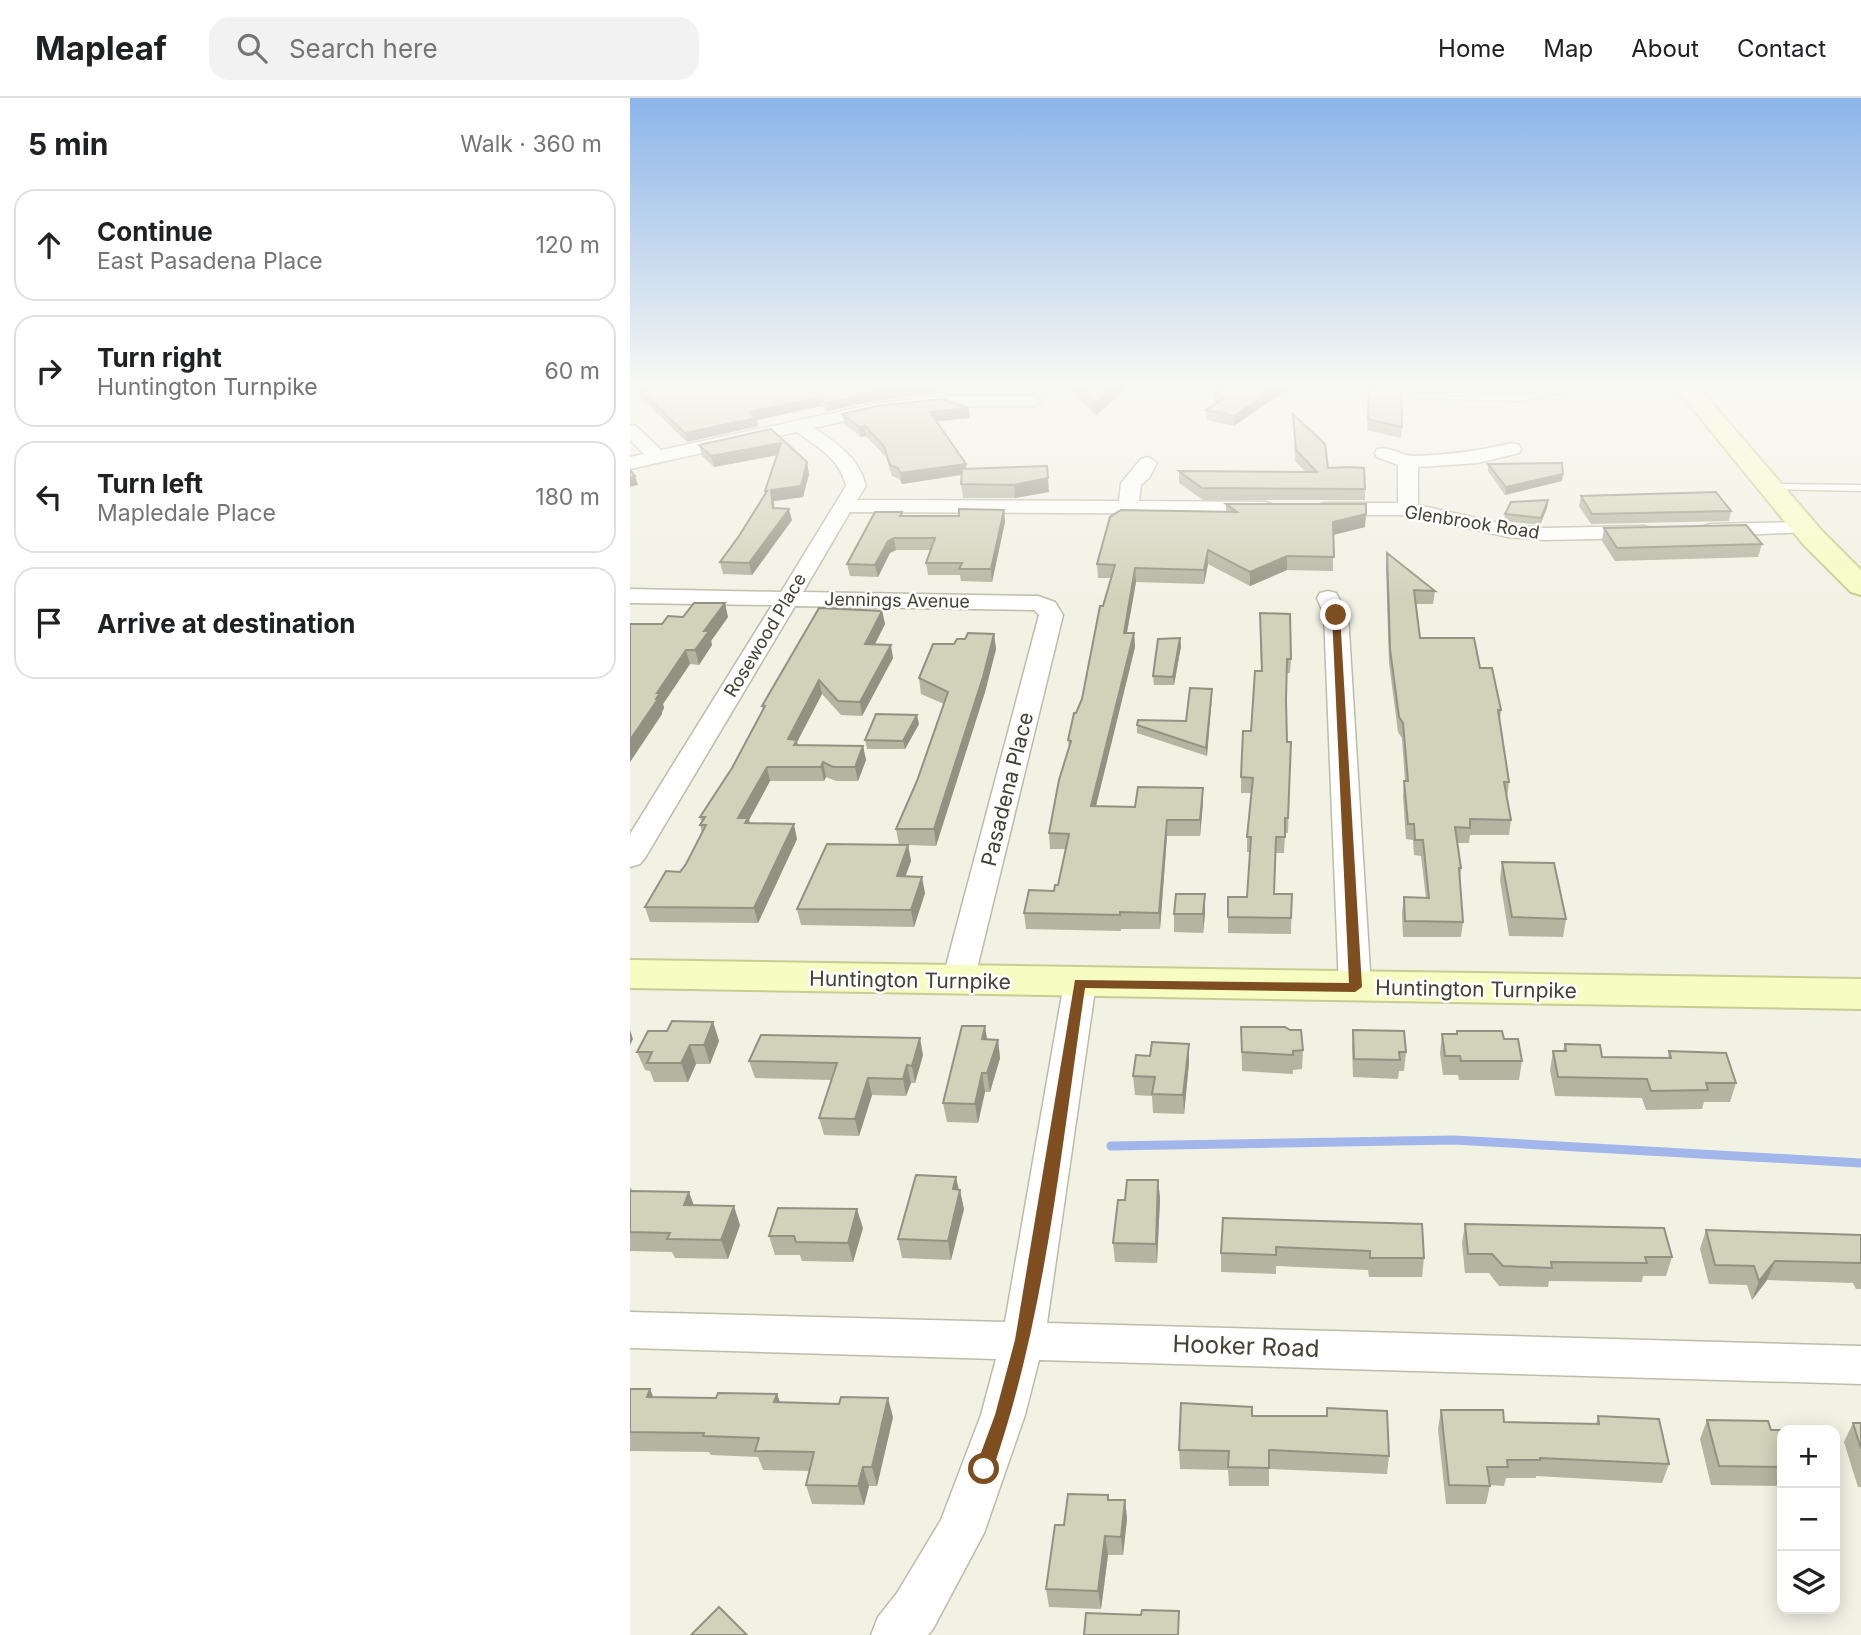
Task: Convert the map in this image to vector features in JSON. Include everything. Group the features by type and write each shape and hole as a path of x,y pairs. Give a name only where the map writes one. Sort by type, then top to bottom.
{"main road":[{"path":"1747,460 1804,528 1861,586"},
{"name":"Huntington Turnpike","path":"630,974 1861,994"}],"street":[{"name":"Rosewood Place","path":"630,858 856,486 854,474 843,460"},
{"path":"1402,460 1408,462 1440,460"},
{"path":"1408,462 1408,509"},
{"path":"1128,507 1131,483 1142,474 1149,463"},
{"name":"Glenbrook Road","path":"845,506 1408,509 1508,531 1544,534 1668,531"},
{"path":"1695,531 1804,528"},
{"name":"Jennings Avenue","path":"630,596 1038,603"},
{"path":"1328,598 1336,615 1355,987"},
{"name":"Pasadena Place","path":"958,981 1051,615 1047,607 1038,603"},
{"path":"896,1635 915,1611 960,1533 1003,1415 1023,1340 1080,983"},
{"name":"Hooker Road","path":"630,1329 1861,1365"}],"lane":[{"path":"1770,487 1861,488"}],"building":[{"path":"775,460 807,462 801,486 771,490 773,508 789,509 749,563 720,562 739,536 765,491"},
{"path":"888,460 963,460 966,464 900,473 898,468 890,465"},
{"path":"1305,460 1327,460 1328,468 1364,468 1365,489 1202,488 1179,471 1317,472"},
{"path":"1562,463 1563,474 1506,487 1488,464"},
{"path":"1047,466 1048,478 1014,485 961,484 962,469"},
{"path":"1716,492 1731,511 1592,514 1581,496"},
{"path":"1548,500 1541,518 1505,514 1511,502"},
{"path":"1226,504 1366,504 1366,514 1333,522 1334,557 1287,556 1250,572 1208,550 1204,570 1135,568 1124,633 1134,633 1091,806 1135,807 1138,787 1203,788 1200,820 1167,820 1159,913 1024,913 1029,890 1054,891 1055,885 1058,885 1069,834 1049,833 1059,780 1071,741 1068,740 1074,713 1082,699 1100,606 1103,606 1115,565 1097,564 1110,517 1121,510 1237,512"},
{"path":"959,509 1004,510 991,569 959,569 962,563 926,563 935,538 894,538 888,541 875,565 847,564 875,512 902,512 900,516 959,516"},
{"path":"1746,525 1762,544 1617,548 1604,528"},
{"path":"1387,553 1435,591 1414,590 1420,638 1474,638 1480,668 1492,668 1501,710 1498,710 1509,782 1504,782 1511,820 1470,819 1470,828 1455,827 1461,868 1463,922 1405,921 1404,897 1429,898 1423,840 1415,840 1414,824 1408,824 1404,781 1408,781 1403,723 1399,717 1390,649"},
{"path":"694,603 725,603 704,631 709,631 695,650 686,650 657,693 660,693 658,699 630,740 630,624 662,624 668,616 683,617"},
{"path":"819,608 882,611 865,644 891,645 860,702 838,701 819,680 788,739 797,740 794,745 863,746 855,767 833,767 823,762 821,767 767,767 738,818 748,818 745,823 794,824 754,908 645,907 666,871 680,872 686,864 706,825 700,825 705,817 700,817 732,768 765,706 762,706"},
{"path":"1260,613 1290,614 1291,659 1287,659 1286,700 1287,742 1291,742 1288,818 1285,818 1285,837 1276,837 1274,894 1292,894 1291,918 1228,917 1228,897 1247,897 1251,837 1247,837 1253,778 1241,777 1243,731 1251,731 1255,671 1262,671"},
{"path":"968,633 994,634 983,677 934,829 896,829 917,781 948,692 919,678 933,644 954,644 957,639 965,639"},
{"path":"1180,638 1173,677 1153,676 1158,639"},
{"path":"1190,688 1212,689 1206,748 1137,725 1138,720 1186,721"},
{"path":"876,714 917,715 903,741 865,740"},
{"path":"827,844 908,845 897,876 922,877 911,910 797,909"},
{"path":"1502,862 1554,863 1566,919 1512,917"},
{"path":"1176,894 1205,894 1203,914 1174,914"},
{"path":"672,1021 713,1022 704,1045 690,1045 681,1063 647,1063 652,1052 637,1052 648,1031 667,1031"},
{"path":"962,1026 985,1026 982,1039 998,1040 987,1073 982,1073 975,1104 943,1103"},
{"path":"1241,1027 1285,1027 1301,1030 1303,1050 1293,1051 1293,1055 1242,1052"},
{"path":"1353,1030 1404,1031 1406,1052 1399,1052 1400,1060 1354,1059"},
{"path":"1457,1031 1502,1031 1504,1039 1518,1039 1522,1061 1461,1061 1460,1056 1445,1056 1442,1034 1457,1034"},
{"path":"761,1035 920,1038 912,1066 907,1065 903,1079 868,1078 855,1119 819,1118 837,1063 749,1061"},
{"path":"1152,1042 1189,1044 1183,1095 1152,1094 1155,1077 1133,1076 1136,1055 1150,1056"},
{"path":"1565,1044 1600,1045 1602,1057 1671,1058 1669,1051 1726,1053 1736,1083 1706,1083 1708,1090 1651,1091 1647,1079 1558,1077 1553,1051 1566,1051"},
{"path":"916,1175 956,1177 953,1189 960,1190 948,1241 898,1239"},
{"path":"1127,1180 1158,1180 1156,1244 1113,1243 1118,1200 1125,1200"},
{"path":"630,1191 689,1192 684,1205 734,1206 721,1240 667,1239 670,1233 630,1232"},
{"path":"778,1208 857,1209 848,1243 796,1242 794,1236 769,1236"},
{"path":"1223,1218 1422,1224 1424,1258 1370,1258 1370,1251 1276,1247 1276,1255 1221,1253"},
{"path":"1465,1224 1664,1228 1672,1257 1645,1257 1647,1263 1551,1262 1552,1268 1503,1266 1492,1254 1468,1254"},
{"path":"1706,1230 1861,1235 1861,1263 1775,1261 1759,1281 1754,1266 1715,1265"},
{"path":"630,1389 650,1389 647,1397 716,1398 718,1393 777,1394 774,1402 839,1404 841,1397 888,1398 872,1467 863,1467 858,1486 806,1485 814,1452 755,1451 759,1438 703,1436 704,1433 630,1432"},
{"path":"1181,1403 1252,1407 1252,1416 1327,1416 1327,1408 1387,1411 1389,1456 1269,1450 1269,1468 1228,1467 1229,1451 1179,1450"},
{"path":"1441,1410 1503,1410 1504,1422 1599,1424 1598,1416 1659,1419 1669,1464 1540,1458 1507,1460 1508,1467 1487,1467 1490,1486 1449,1485"},
{"path":"1707,1420 1768,1421 1771,1430 1777,1430 1777,1467 1719,1466"},
{"path":"1853,1423 1861,1423 1861,1449"},
{"path":"1068,1494 1108,1495 1108,1500 1125,1500 1121,1537 1105,1536 1098,1591 1046,1589 1055,1525 1064,1525"},
{"path":"719,1607 747,1635 691,1635"},
{"path":"1142,1610 1179,1611 1178,1635 1084,1635 1086,1613 1141,1615"}],"waterway":[{"path":"1111,1146 1454,1140 1861,1163"}],"route":[{"path":"984,1469 1003,1415 1023,1340 1080,983 1355,987 1336,615"}]}
